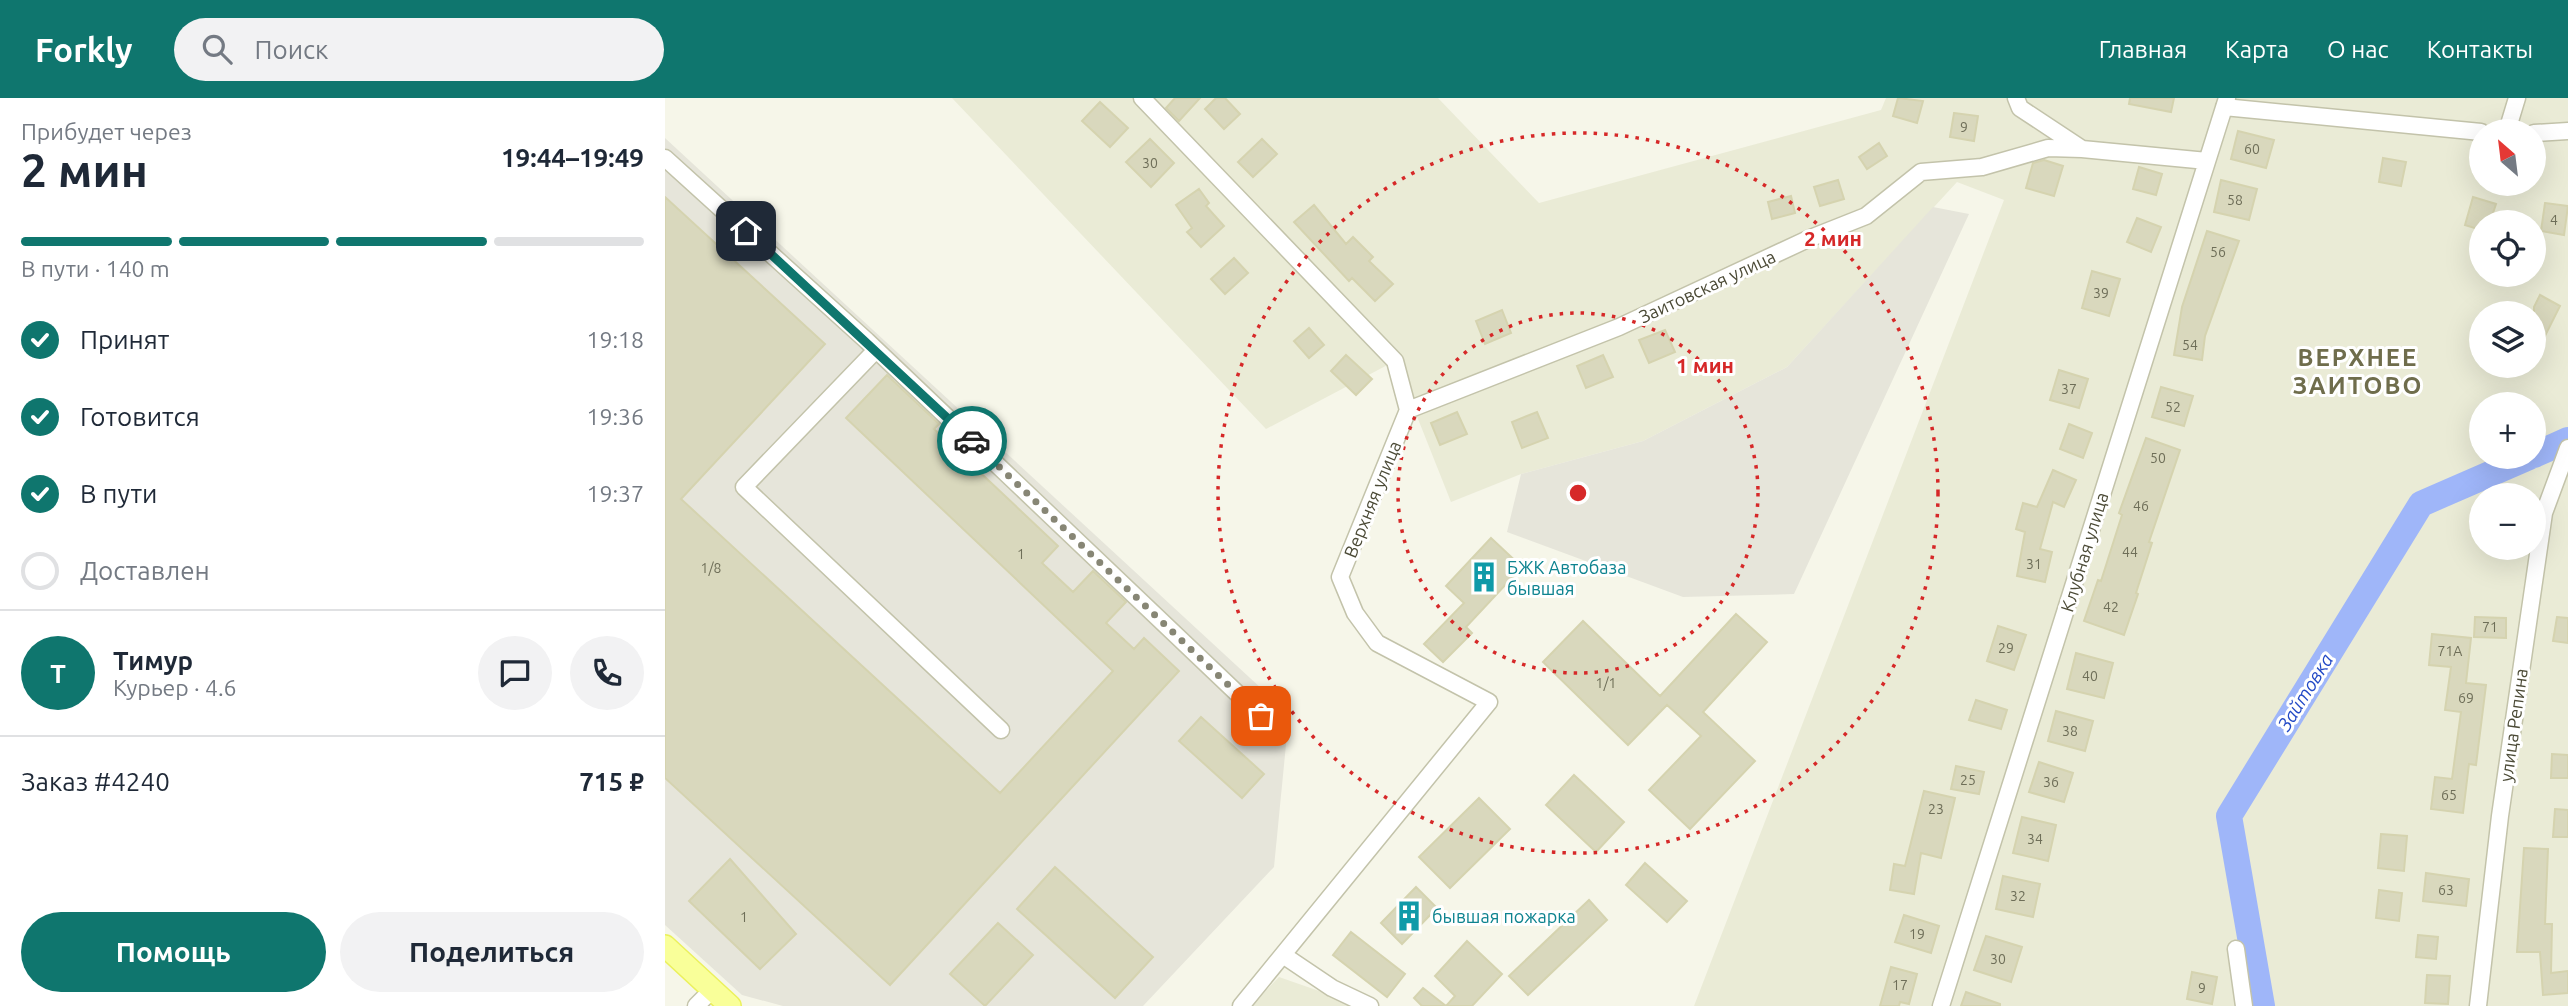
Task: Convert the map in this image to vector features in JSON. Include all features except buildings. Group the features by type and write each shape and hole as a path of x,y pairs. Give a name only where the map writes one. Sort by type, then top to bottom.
{"main road":[{"path":"665,946 730,1006"}],"street":[{"path":"1142,98 1395,361 1408,410"},
{"name":"Заитовская улица","path":"2016,98 2020,108 2082,149"},
{"path":"2511,119 2517,98"},
{"path":"2226,103 2469,131"},
{"name":"Клубная улица","path":"1941,1006 2226,103"},
{"path":"2546,132 2568,131"},
{"name":"Заитовская улица","path":"1408,410 1619,327 1808,239 1866,216 1921,172 1982,167 2048,148 2207,160"},
{"path":"665,158 876,350 1261,716"},
{"path":"876,350 744,487 1001,730"},
{"name":"Верхняя улица","path":"1241,1006 1489,702 1377,643 1355,613 1340,577 1408,410"},
{"name":"улица Репина","path":"2477,1006 2500,816 2545,513 2567,453"},
{"path":"2236,949 2244,1006"},
{"path":"1283,955 1332,988 1370,1006"},
{"path":"696,1006 712,989"}],"shaded area":[{"path":"952,98 1438,98 1539,203 1881,110 1886,98 2568,98 2568,1006 1694,1006 2004,200 1957,182 1787,367 1643,441 1521,474 1451,502 1395,361 1266,429"},
{"path":"665,138 1289,714 1274,867 1143,1006 783,1006 742,995 665,925"},
{"path":"1933,207 1969,214 1794,594 1683,597 1507,532 1521,474 1643,441 1787,367"},
{"path":"1279,977 1362,1006 1251,1006"}],"waterway":[{"name":"Зайтовка","path":"2546,450 2568,440"},
{"name":"Зайтовка","path":"2262,1006 2229,816 2421,504 2501,469"}],"way so far":[{"path":"972,441 1261,716"}],"place":[{"name":"БЖК Автобаза бывшая","path":"1484,577"},
{"name":"бывшая пожарка","path":"1409,916"}],"district":[{"name":"ВЕРХНЕЕ ЗАИТОВО","path":"2358,371"}],"route":[{"path":"746,231 972,441"}]}
